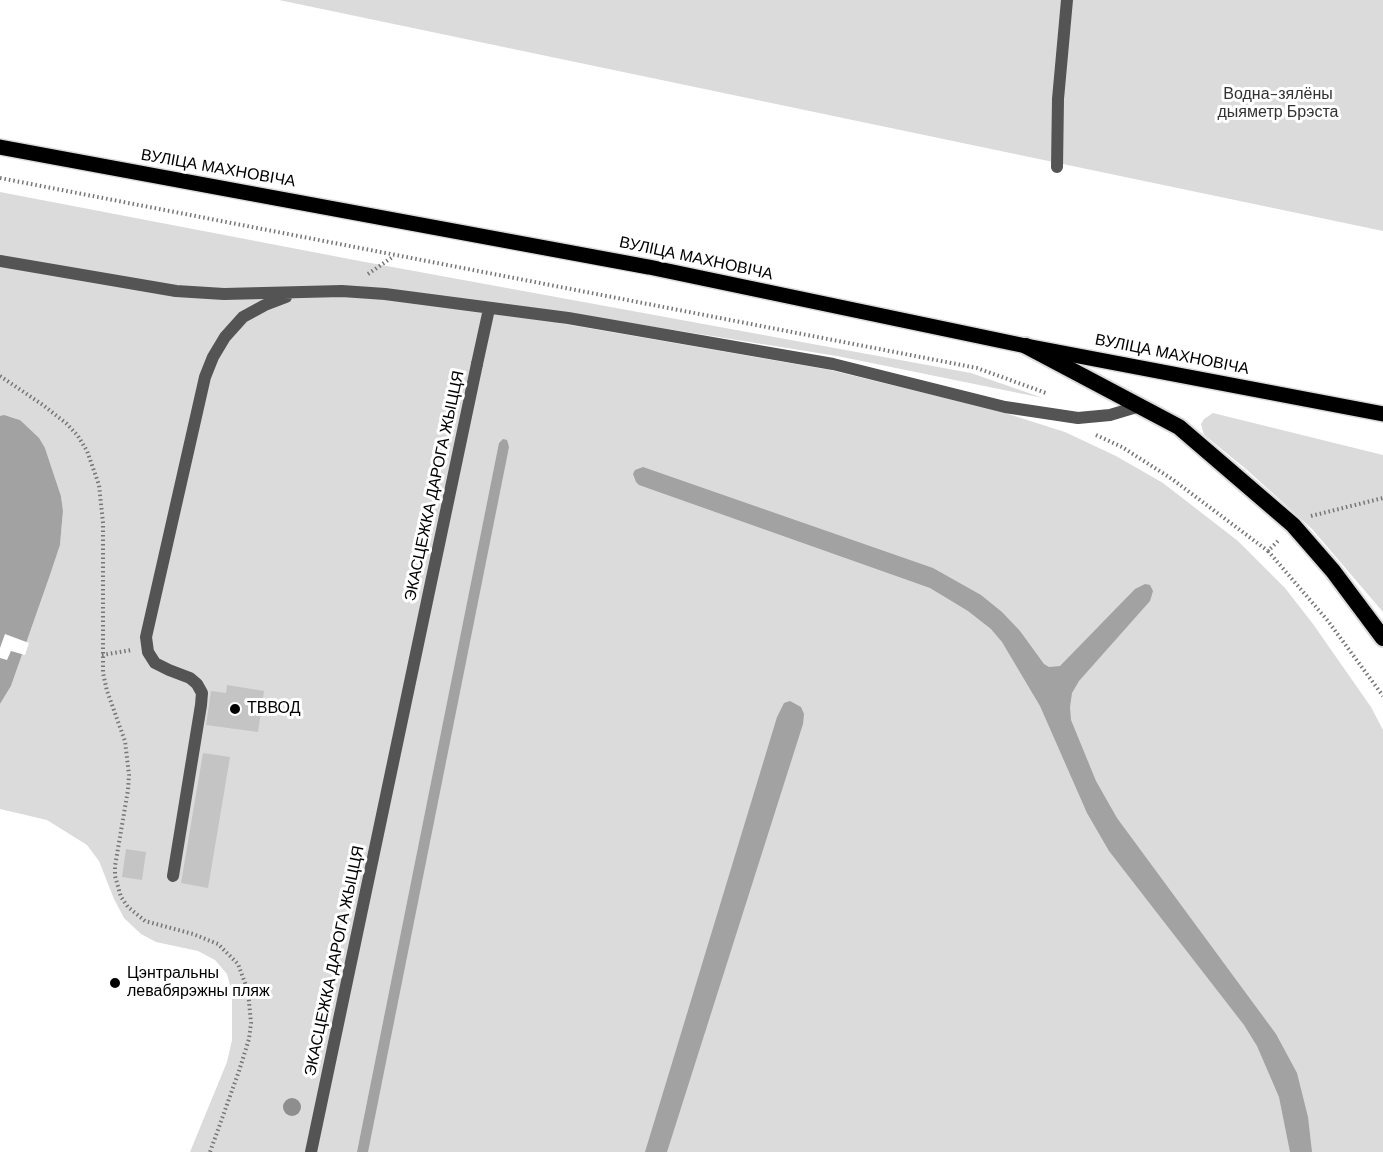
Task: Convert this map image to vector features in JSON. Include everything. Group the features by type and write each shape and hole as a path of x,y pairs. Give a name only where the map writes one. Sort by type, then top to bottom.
{"highway":[{"path":"1026,346 1179,427 1293,525 1334,571 1383,638"}],"main road":[{"name":"ВУЛІЦА МАХНОВІЧА","path":"0,147 638,265 1026,346 1383,414"}],"street":[{"path":"1057,167 1059,99 1067,0"},
{"path":"0,261 176,291 224,294 342,291 385,294 568,318 833,364 1005,407 1078,418 1110,415 1140,406"},
{"path":"173,876 201,705 201,693 197,684 190,678 155,663 150,656 146,648 146,637 153,603 205,377 213,357 225,337 243,317 265,305 296,293"},
{"name":"ЭКАСЦЕЖКА ДАРОГА ЖЫЦЦЯ","path":"311,1152 489,309"}],"path":[{"path":"0,177 977,368 1055,397 1078,418"},
{"path":"0,376 43,405 78,436 99,485 103,523 102,655 107,691 125,741 128,758 128,790 115,866 115,876 121,897 145,921 193,934 218,944 238,964 248,991 251,1023 249,1039 210,1152"},
{"path":"1268,551 1328,621 1383,696"},
{"path":"102,655 146,648"}],"green space":[{"name":"Водна-зялёны дыяметр Брэста","path":"279,0 1383,0 1383,231"},
{"path":"0,192 365,262 971,373 1043,398 837,356 561,312 559,323 830,370 1002,412 1065,432 1116,456 1163,483 1238,541 1285,588 1371,707 1383,730 1383,1152 190,1152 227,1062 232,1040 232,993 227,974 215,960 198,951 156,942 141,934 124,918 99,861 87,845 47,820 0,809 0,704 11,686 60,545 63,511 61,496 45,448 20,420 0,416"},
{"path":"1213,413 1383,455 1383,612 1312,529 1246,469 1204,435 1201,424"}],"shaded area":[{"path":"0,416 20,420 39,438 45,448 61,496 63,511 60,545 11,686 0,704"},
{"path":"503,439 507,440 509,447 368,1152 357,1152 499,443"},
{"path":"643,467 933,568 981,595 1002,612 1020,631 1044,664 1049,667 1060,666 1135,589 1145,584 1150,585 1153,591 1150,601 1079,681 1072,693 1071,720 1096,781 1117,818 1276,1034 1297,1073 1308,1117 1312,1152 1290,1152 1279,1097 1257,1046 1244,1025 1109,851 1087,813 1040,706 1002,642 991,629 968,611 930,588 639,485 633,474 635,470"},
{"path":"790,701 801,707 804,714 803,724 667,1152 645,1152 777,717 784,703"}],"pier":[{"path":"5,634 29,643 25,655 11,651 7,660 0,658 0,648"}],"building":[{"name":"ТВВОД","path":"227,685 264,691 258,732 206,725 211,691 226,693"},
{"path":"203,753 230,757 208,888 181,883"},
{"path":"126,849 146,852 142,880 122,877"}],"place":[{"name":"ТВВОД","path":"235,709"},
{"name":"Цэнтральны левабярэжны пляж","path":"115,983"}]}
